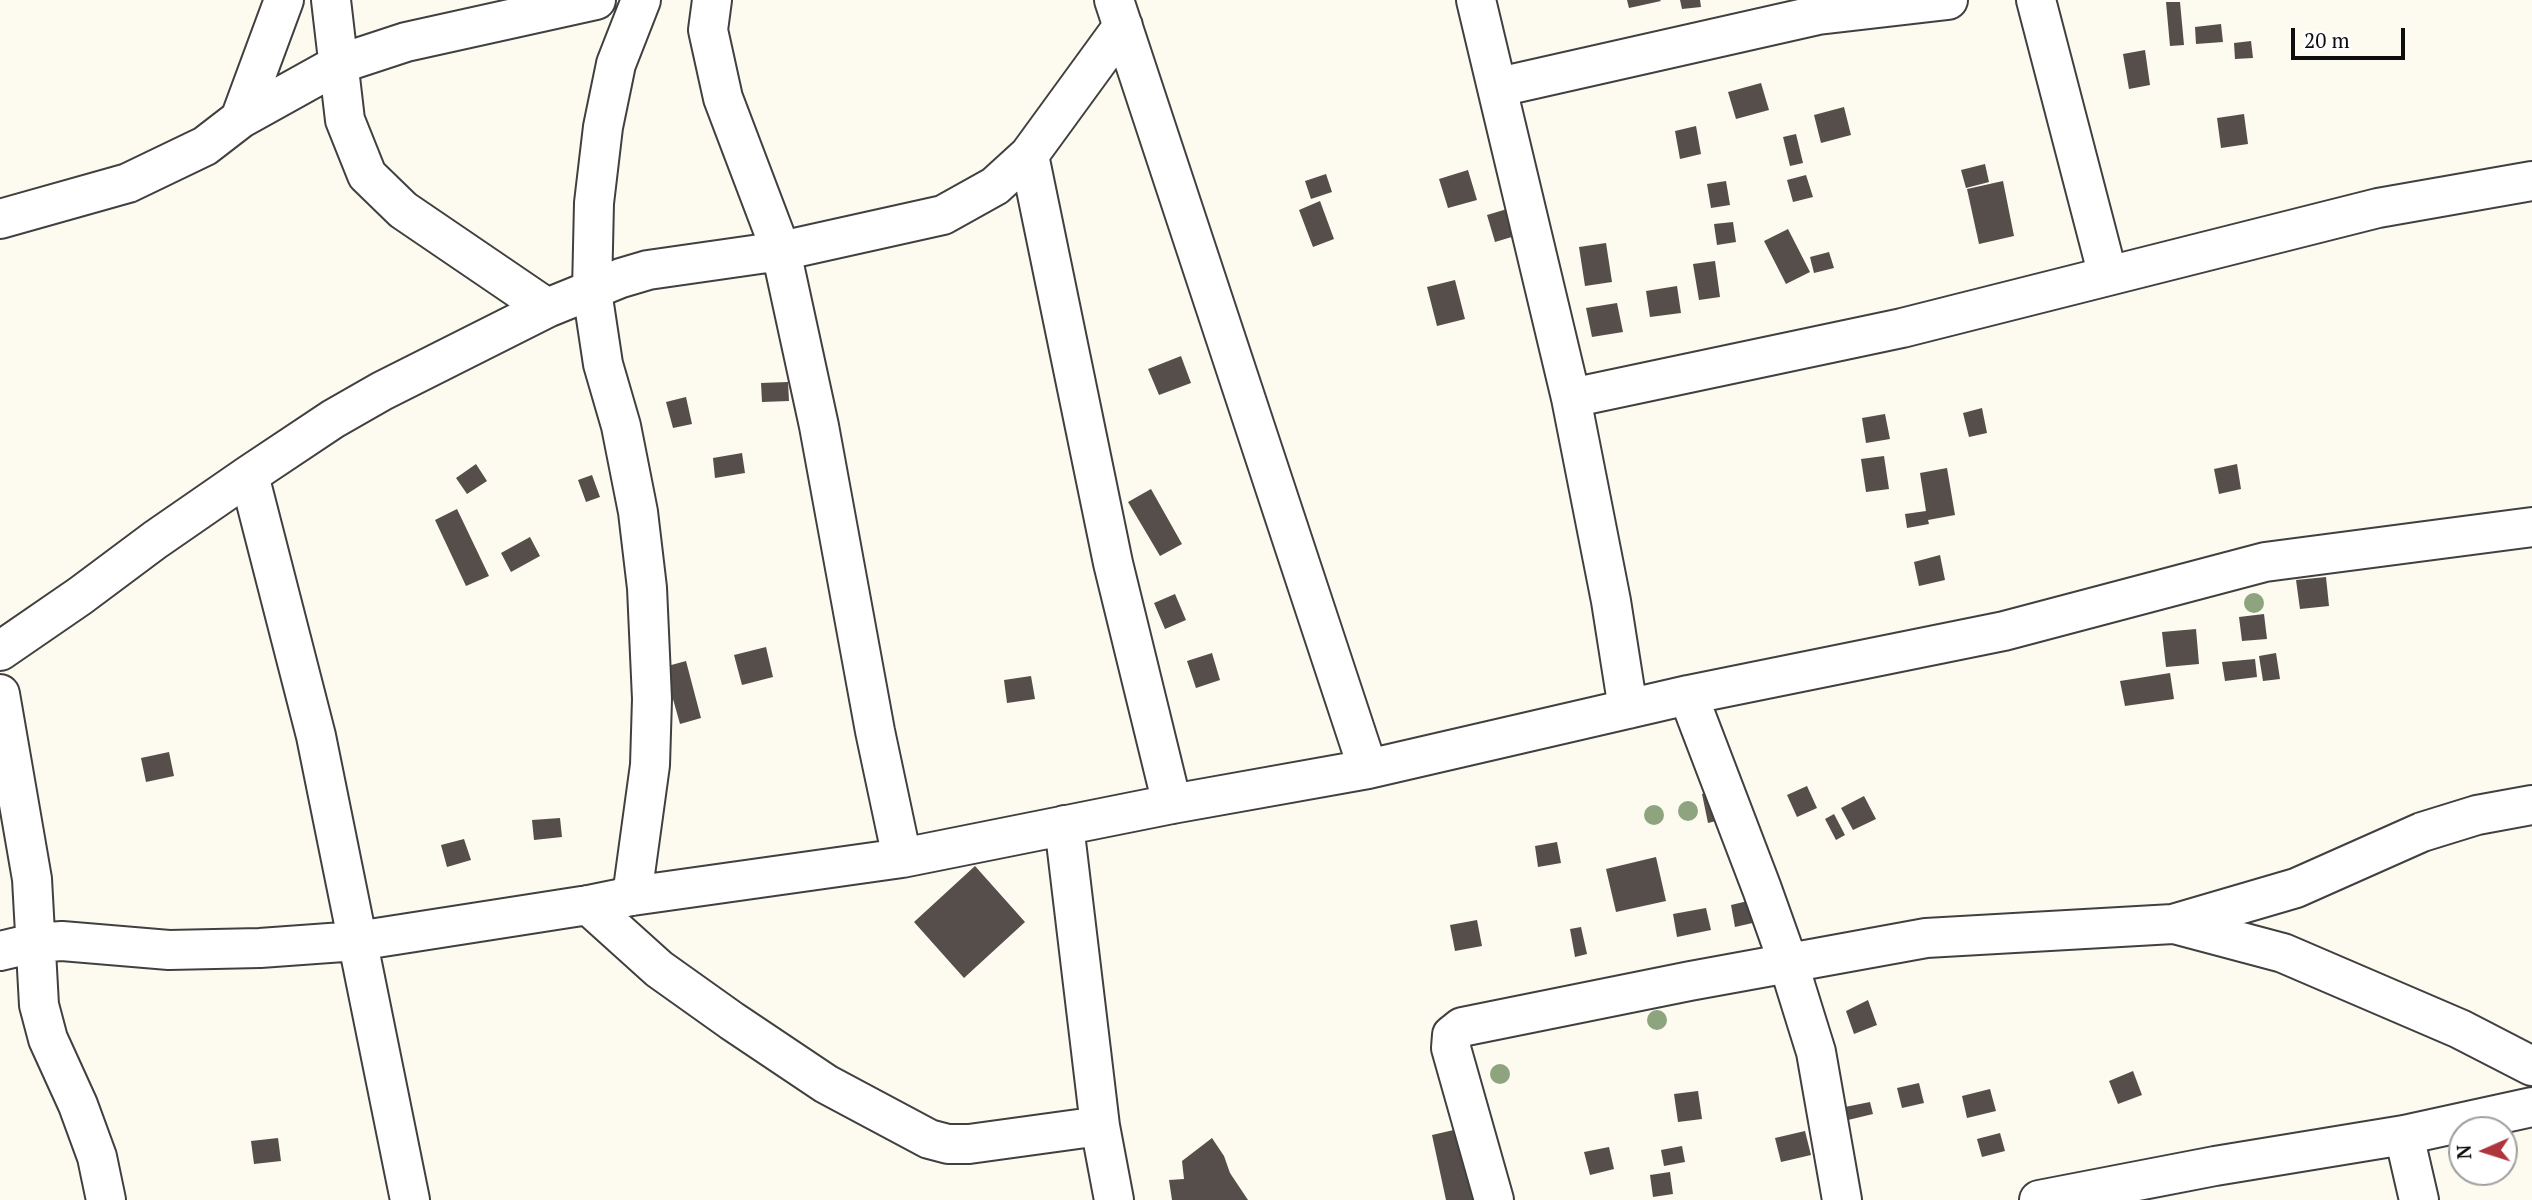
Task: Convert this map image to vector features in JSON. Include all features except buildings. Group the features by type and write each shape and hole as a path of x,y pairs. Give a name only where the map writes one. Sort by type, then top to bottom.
{"street":[{"path":"240,119 284,0"},
{"path":"331,0 345,120 368,175 404,209 547,308"},
{"path":"0,219 128,183 205,146 240,119 339,64 406,42 596,0"},
{"path":"632,896 650,765 652,699 647,588 638,512 621,425 603,364 592,291 594,203 603,127 616,64 641,0"},
{"path":"712,0 708,30 723,98 781,251 819,426 874,731 902,858"},
{"path":"1476,0 1572,398 1611,601 1628,709"},
{"path":"1499,87 1818,15 1948,0"},
{"path":"2036,0 2108,276"},
{"path":"0,651 249,474 333,419 382,391 547,308 648,270 781,251 943,215 995,186 1029,155 1119,13"},
{"path":"1119,13 1368,769"},
{"path":"1029,155 1113,563 1172,804"},
{"path":"1572,398 1902,328 2378,208 2532,181"},
{"path":"249,474 316,736 410,1200"},
{"path":"17,947 62,941 169,950 260,948 357,941 632,896 902,858 1172,804 1368,769 1688,695 2004,631 2265,562 2532,527"},
{"path":"0,694 32,878 17,947 39,1005 48,1039 78,1105 97,1157 106,1200"},
{"path":"1688,695 1788,962 1816,1052 1842,1200"},
{"path":"1494,1200 1451,1048 1452,1035 1462,1027 1788,962 1926,938 2173,924 2296,888 2422,832 2477,815 2532,804"},
{"path":"1064,825 1100,1126 1114,1200"},
{"path":"588,905 659,969 732,1021 826,1084 929,1139 948,1144 969,1144 1100,1126"},
{"path":"2173,924 2283,953 2460,1029 2532,1066"},
{"path":"2039,1200 2227,1164 2404,1135 2532,1107"},
{"path":"2404,1135 2419,1200"}]}
